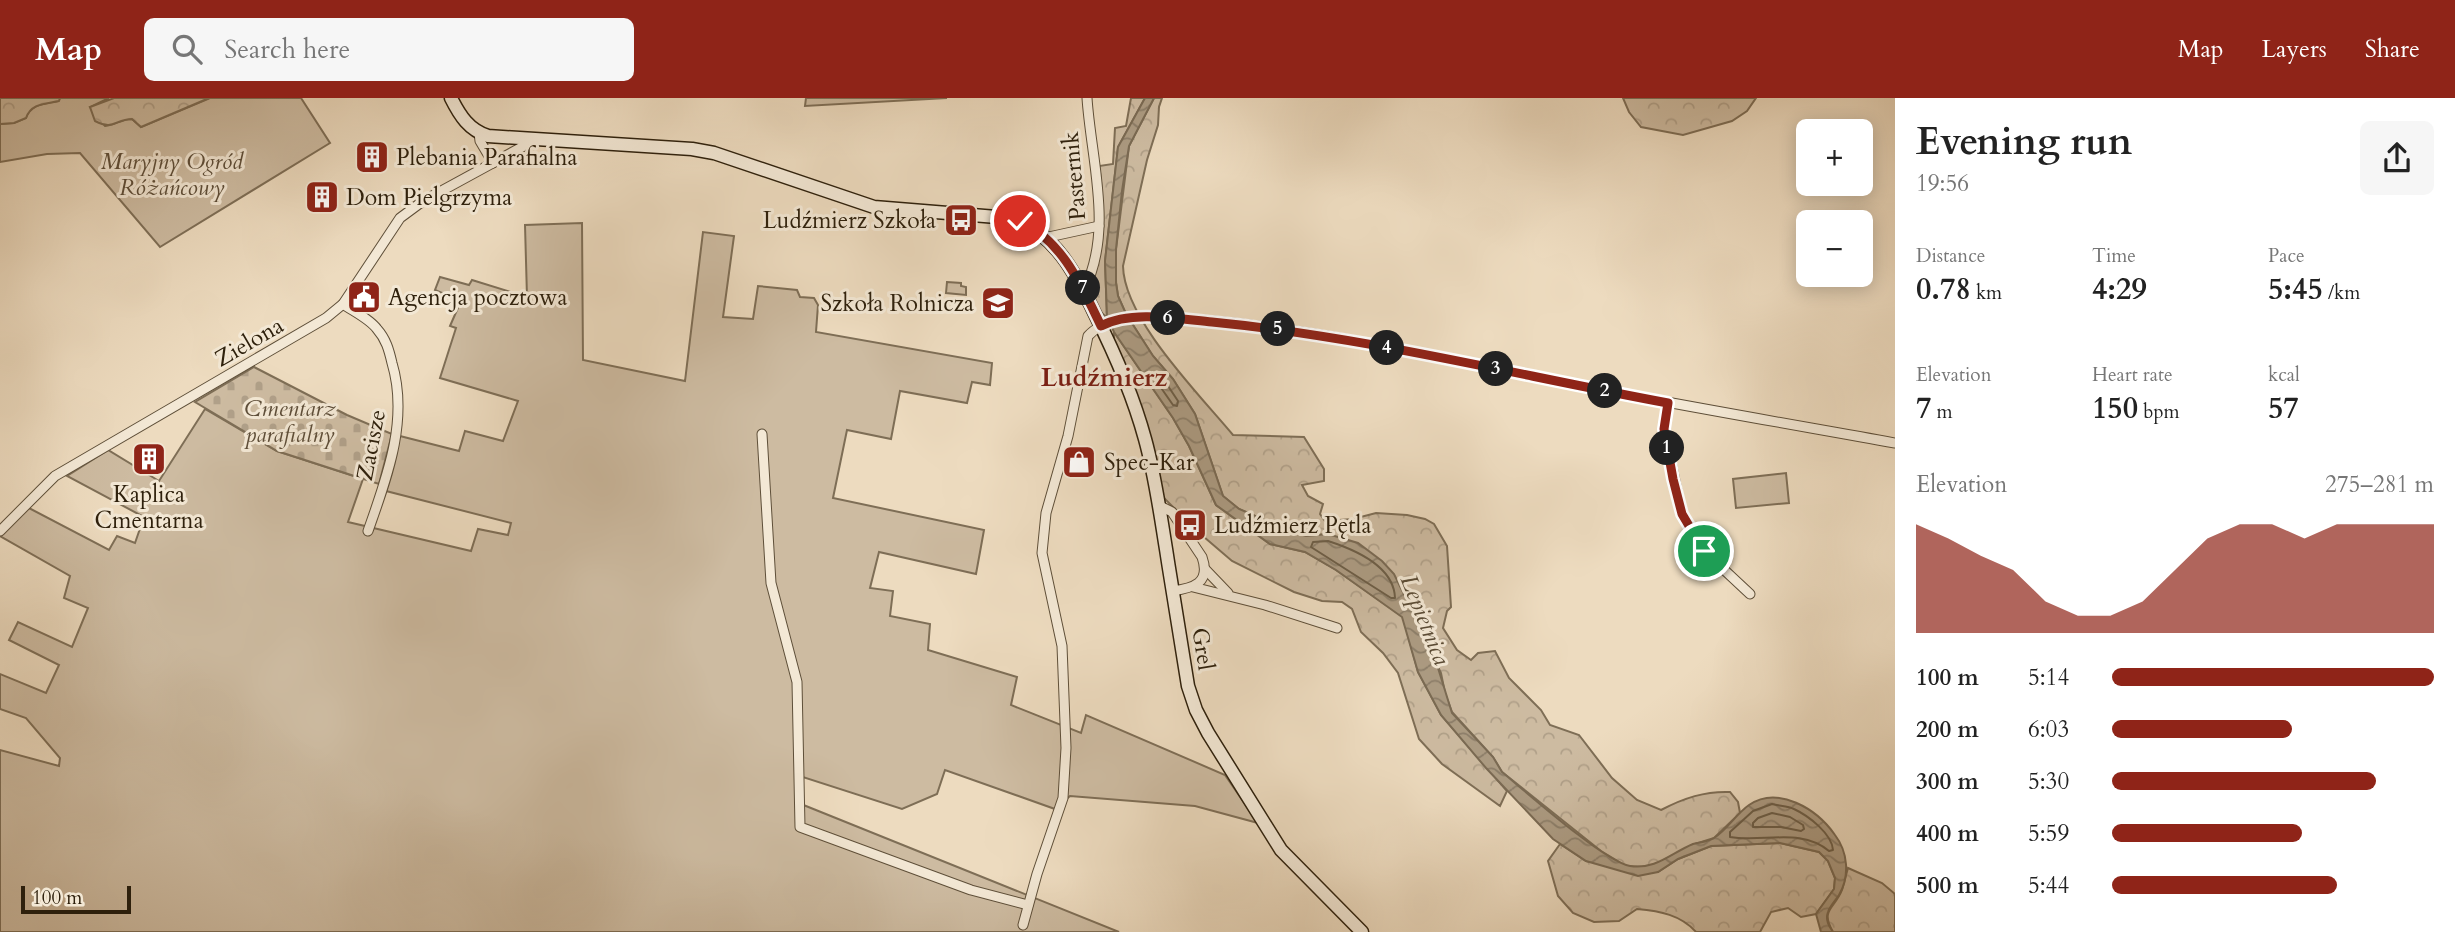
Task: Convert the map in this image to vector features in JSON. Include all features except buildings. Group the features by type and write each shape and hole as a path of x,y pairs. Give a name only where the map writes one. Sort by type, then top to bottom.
{"street":[{"path":"451,98 467,124 479,133 480,142 493,163"},
{"name":"Pasternik","path":"1084,290 1091,276 1099,226 1099,184 1087,98"},
{"name":"Grel","path":"479,133 497,138 677,147 704,151 874,207 1009,218 1025,223 1044,238 1071,267 1104,325 1135,405 1151,463 1188,686 1196,710 1281,849 1362,932"},
{"name":"Zielona","path":"0,531 55,476 326,318 343,304 400,218 423,201 522,147 527,139"},
{"path":"1044,238 1099,226"},
{"name":"Zacisze","path":"343,304 375,326 386,341 395,373 399,410 396,436 383,489 368,531"},
{"path":"1023,925 1063,797 1066,748 1062,646 1042,554 1046,513 1068,436 1086,340 1090,333 1104,325 1156,317 1284,330 1895,443"},
{"path":"1668,403 1664,429 1682,514 1704,551 1750,594"},
{"path":"762,434 771,583 797,682 800,827 971,890 1028,905"},
{"path":"1158,505 1172,512 1202,557 1205,569 1229,595"},
{"path":"1193,587 1201,580 1205,569"},
{"path":"1172,591 1193,587 1229,595 1338,628"}],"green space":[{"path":"0,98 60,98 59,101 31,109 26,118 14,123 0,124"},
{"name":"Maryjny Ogród Różańcowy","path":"60,98 109,98 90,107 105,126 132,119 141,127 210,98 301,98 330,143 160,247 80,153 47,154 0,162 0,124 14,123 26,118 35,107 58,101"},
{"path":"114,98 209,98 141,127 132,119 111,125 95,121 90,107"},
{"path":"806,98 947,98 805,106"},
{"path":"1131,98 1145,98 1118,147 1105,261 1107,317 1099,310 1093,289 1101,216 1099,166 1113,164 1115,128 1126,126"},
{"path":"1154,98 1162,98 1158,125 1147,160 1123,266 1127,287 1136,309 1166,355 1233,435 1304,437 1324,469 1324,481 1302,485 1308,496 1323,504 1320,514 1325,521 1353,519 1376,513 1407,515 1434,524 1447,546 1451,607 1447,611 1443,628 1457,650 1471,660 1478,653 1495,651 1509,678 1541,710 1550,725 1579,735 1612,778 1637,800 1661,810 1695,796 1730,792 1738,802 1740,813 1714,838 1692,845 1655,865 1642,867 1626,866 1601,851 1502,772 1493,757 1452,712 1441,673 1422,633 1328,534 1306,536 1290,531 1239,509 1223,496 1195,414 1173,379 1153,356 1126,314 1118,296 1116,249 1129,146"},
{"path":"1623,98 1756,98 1747,111 1732,121 1683,135 1641,127 1629,112"},
{"path":"582,223 583,360 685,381 703,232 734,236 723,317 753,319 758,286 797,290 800,297 814,298 818,305 816,332 992,363 990,385 972,382 967,403 900,391 891,439 847,430 833,498 984,530 976,574 879,552 870,588 893,591 890,616 930,624 928,650 1017,677 1011,705 1081,733 1086,715 1225,775 1258,823 1195,806 1070,796 1055,809 945,770 937,794 902,809 803,777 801,804 1119,932 0,932 0,750 59,766 60,758 26,718 0,709 0,674 46,693 59,665 9,640 18,622 72,647 88,608 64,598 70,576 0,536 29,508 109,550 117,536 135,543 144,517 67,476 108,450 159,481 205,409 277,451 363,479 348,522 471,551 478,529 508,535 511,523 386,491 379,484 392,434 459,451 465,431 503,441 518,401 440,378 456,328 450,326 461,301 435,290 440,277 469,285 472,280 527,297 525,225"},
{"path":"947,282 961,283 961,286 966,287 966,295 946,293"},
{"path":"1114,332 1173,418 1216,505 1270,544 1305,552 1336,570 1403,617 1418,672 1441,715 1507,791 1500,806 1442,764 1419,739 1398,673 1383,653 1361,632 1352,609 1342,602 1322,601 1294,592 1232,561 1162,496 1114,342"},
{"name":"Cmentarz parafialny","path":"254,367 347,415 392,434 379,484 277,451 195,402"},
{"path":"1786,473 1789,503 1736,508 1733,479"},
{"path":"1780,843 1819,852 1828,861 1835,878 1834,889 1816,914 1801,917 1788,908 1771,912 1760,932 1696,932 1670,915 1637,909 1619,921 1594,922 1573,913 1558,896 1548,861 1560,844 1586,861 1658,872 1678,859 1711,846"},
{"path":"1848,868 1882,883 1895,894 1895,932 1833,932 1828,914 1839,897"}],"water":[{"path":"1145,98 1154,98 1129,146 1122,191 1116,249 1118,296 1126,314 1153,356 1173,379 1195,414 1223,496 1239,509 1290,531 1306,536 1328,534 1358,543 1382,561 1394,574 1434,655 1452,713 1493,757 1502,772 1565,825 1618,862 1630,866 1648,866 1693,844 1712,839 1744,809 1760,799 1784,799 1808,809 1835,835 1845,856 1843,888 1827,915 1833,932 1821,932 1816,914 1834,889 1835,878 1828,861 1819,852 1780,843 1711,846 1678,859 1658,872 1638,876 1586,861 1553,839 1486,768 1441,715 1418,672 1402,617 1336,570 1305,552 1270,544 1216,505 1173,418 1114,332 1107,317 1105,261 1118,147"}],"place":[{"name":"Plebania Parafialna","path":"372,157"},
{"name":"Dom Pielgrzyma","path":"322,197"},
{"name":"Ludźmierz Szkoła","path":"961,220"},
{"name":"Agencja pocztowa","path":"364,297"},
{"name":"Szkoła Rolnicza","path":"998,303"},
{"name":"Kaplica Cmentarna","path":"149,459"},
{"name":"Spec-Kar","path":"1079,462"},
{"name":"Ludźmierz Pętla","path":"1190,525"}],"district":[{"name":"Ludźmierz","path":"1104,377"}],"route":[{"path":"1020,221 1044,238 1071,267 1101,326 1111,322 1156,317 1284,330 1668,403 1664,429 1673,479 1682,514 1704,551"}],"water label":[{"name":"Lepietnica","path":"1425,620"}]}
